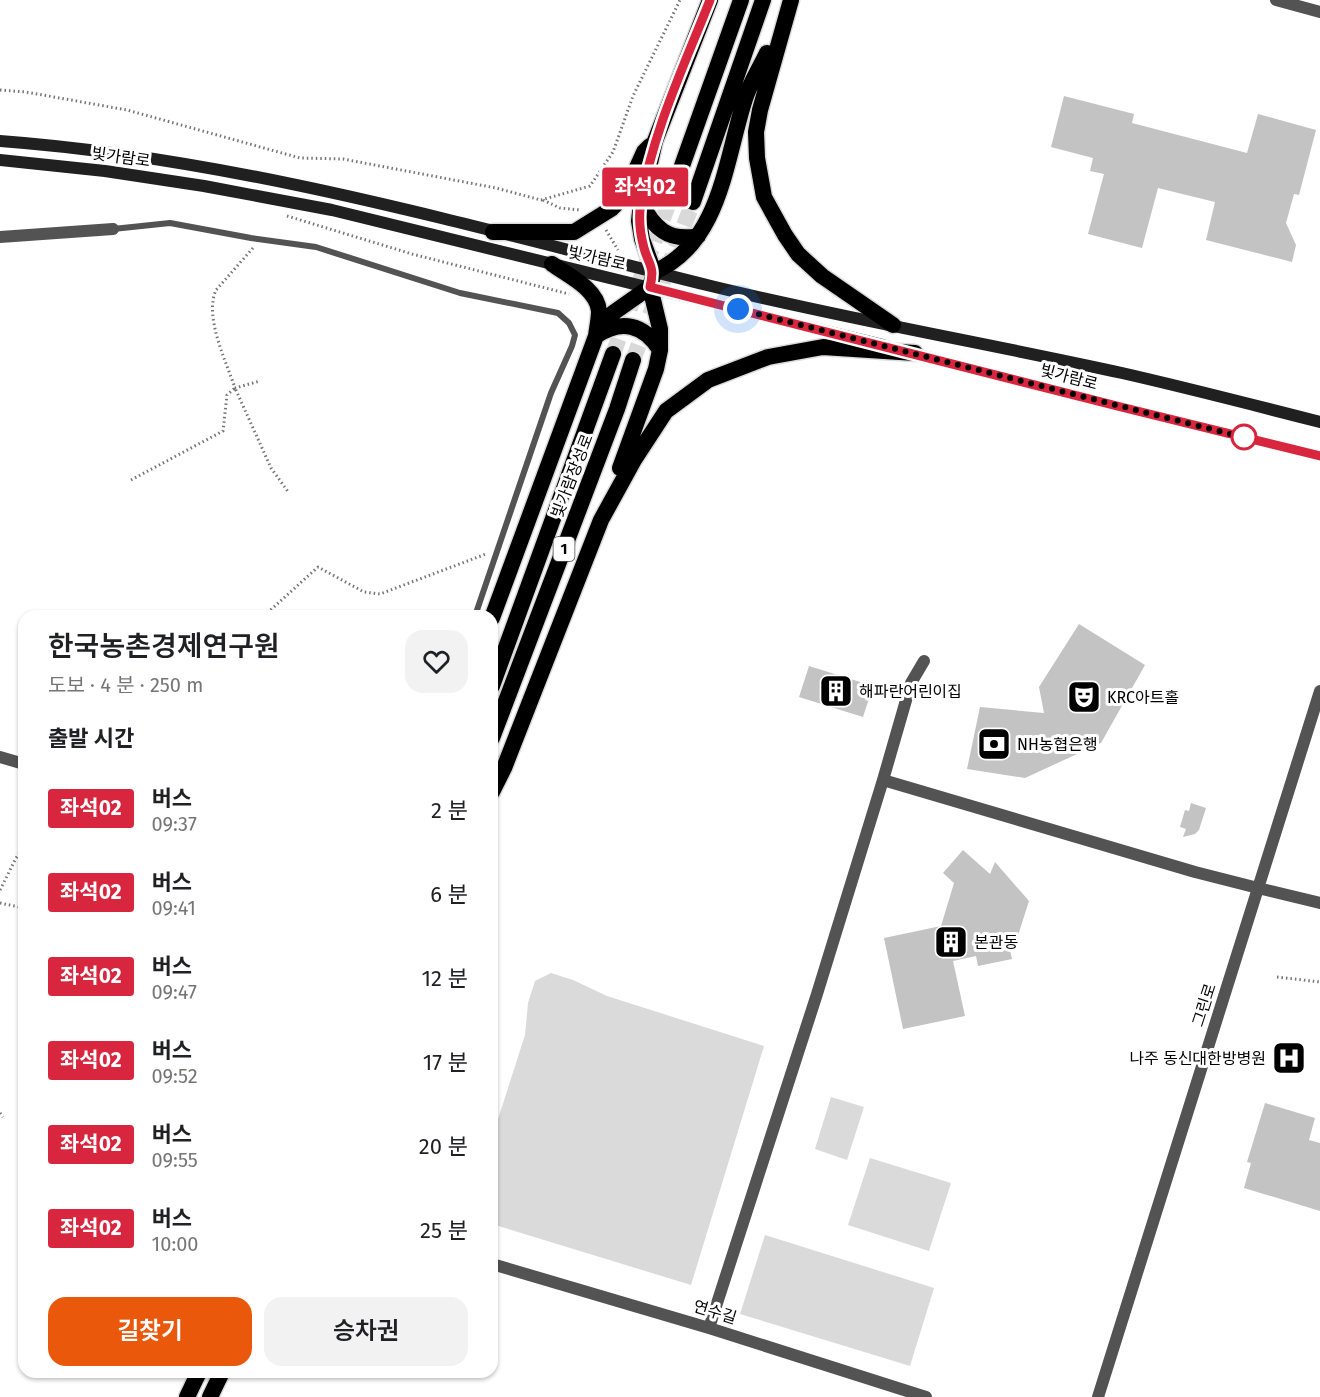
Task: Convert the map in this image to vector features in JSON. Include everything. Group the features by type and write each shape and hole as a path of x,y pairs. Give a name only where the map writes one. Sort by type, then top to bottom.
{"highway":[{"path":"498,780 602,520 656,369 660,350 660,329 639,220 641,203 655,141 710,0"},
{"path":"672,194 741,0"},
{"path":"693,202 763,0"},
{"path":"791,0 759,110 756,132 757,158 764,197 798,254 822,276 893,325"},
{"path":"495,610 596,336 602,325 690,246 698,236 714,205 746,96 784,20"},
{"path":"492,232 574,232 611,209 624,196 644,152 655,141"},
{"path":"641,203 655,225 666,233 687,238 698,236"},
{"path":"552,264 588,290 597,302 599,313 596,336"},
{"path":"596,336 608,327 630,326 648,334 660,350"},
{"path":"602,520 634,460 661,417 708,380 768,357 823,347 915,353"},
{"name":"빛가람장성로","path":"498,670 613,354"},
{"name":"빛가람장성로","path":"498,722 613,419 633,360"},
{"path":"187,1397 196,1378"},
{"path":"210,1397 219,1378"}],"main road":[{"name":"빛가람로","path":"0,141 124,154 239,172 322,189 616,263 652,279 915,353 1320,456"},
{"name":"빛가람로","path":"0,160 105,171 332,210 552,264 714,287 1125,374 1320,422"}],"street":[{"path":"1276,0 1320,12"},
{"path":"0,237 113,229"},
{"path":"709,1328 817,994 911,683 924,661"},
{"name":"그린로","path":"1098,1397 1320,691"},
{"path":"0,757 18,762"},
{"path":"883,780 1195,872 1320,903"},
{"name":"연수길","path":"498,1266 709,1328 926,1397"}],"lane":[{"path":"113,229 170,224 316,247 460,293 558,313 569,323 575,335 572,346 552,393 477,610"}],"path":[{"path":"542,200 590,186 614,152 633,96 680,0"},
{"path":"0,90 26,92 127,110 300,158 343,159 496,188 542,200 560,208 591,210 599,217 618,252 616,263"},
{"path":"286,216 412,254 597,302"},
{"path":"260,240 221,282 212,298 216,333 235,388 271,468 289,493"},
{"path":"131,480 222,431 227,395 235,388 260,381"},
{"path":"271,610 318,567 364,592 380,594 497,551"},
{"path":"0,890 18,854"},
{"path":"0,903 18,907"},
{"path":"1277,977 1320,982"},
{"path":"0,1113 3,1117"}],"shaded area":[{"path":"551,973 573,980 607,996 764,1046 691,1285 498,1226 498,1119 525,1035 528,1003 535,981"},
{"path":"831,1097 864,1107 847,1160 815,1149"},
{"path":"870,1158 951,1183 929,1251 848,1225"},
{"path":"765,1235 934,1288 910,1366 740,1314"}],"building":[{"path":"1064,96 1134,114 1132,123 1247,153 1258,114 1316,130 1299,195 1294,194 1286,223 1296,245 1292,262 1206,240 1215,202 1158,188 1142,248 1088,234 1104,174 1090,171 1093,158 1051,147"},
{"name":"KRC아트홀","path":"1079,624 1145,665 1101,743 1025,778 967,769 980,707 1044,713 1039,687"},
{"name":"해파란어린이집","path":"809,666 873,686 863,717 799,697"},
{"path":"1191,803 1206,808 1199,830 1195,834 1183,837 1186,829 1180,827 1185,810 1189,811"},
{"name":"본관동","path":"963,850 990,874 995,862 1029,901 1015,945 1009,946 1012,959 978,966 976,956 953,961 965,1016 903,1029 884,938 941,926 954,883 943,873"},
{"path":"1265,1103 1315,1118 1309,1140 1320,1143 1320,1211 1244,1188 1251,1163 1247,1162"}],"tunnel":[{"path":"613,354 672,194"},
{"path":"633,360 693,202"}],"bus line":[{"name":"좌석02","path":"710,0 655,141 641,203 639,220 642,239 654,272 650,287 1320,456"}],"place":[{"name":"해파란어린이집","path":"836,691"},
{"name":"KRC아트홀","path":"1084,697"},
{"name":"NH농협은행","path":"994,744"},
{"name":"본관동","path":"951,942"},
{"name":"나주 동신대한방병원","path":"1289,1058"}],"route":[{"path":"738,309 1254,440 1244,437"}]}
